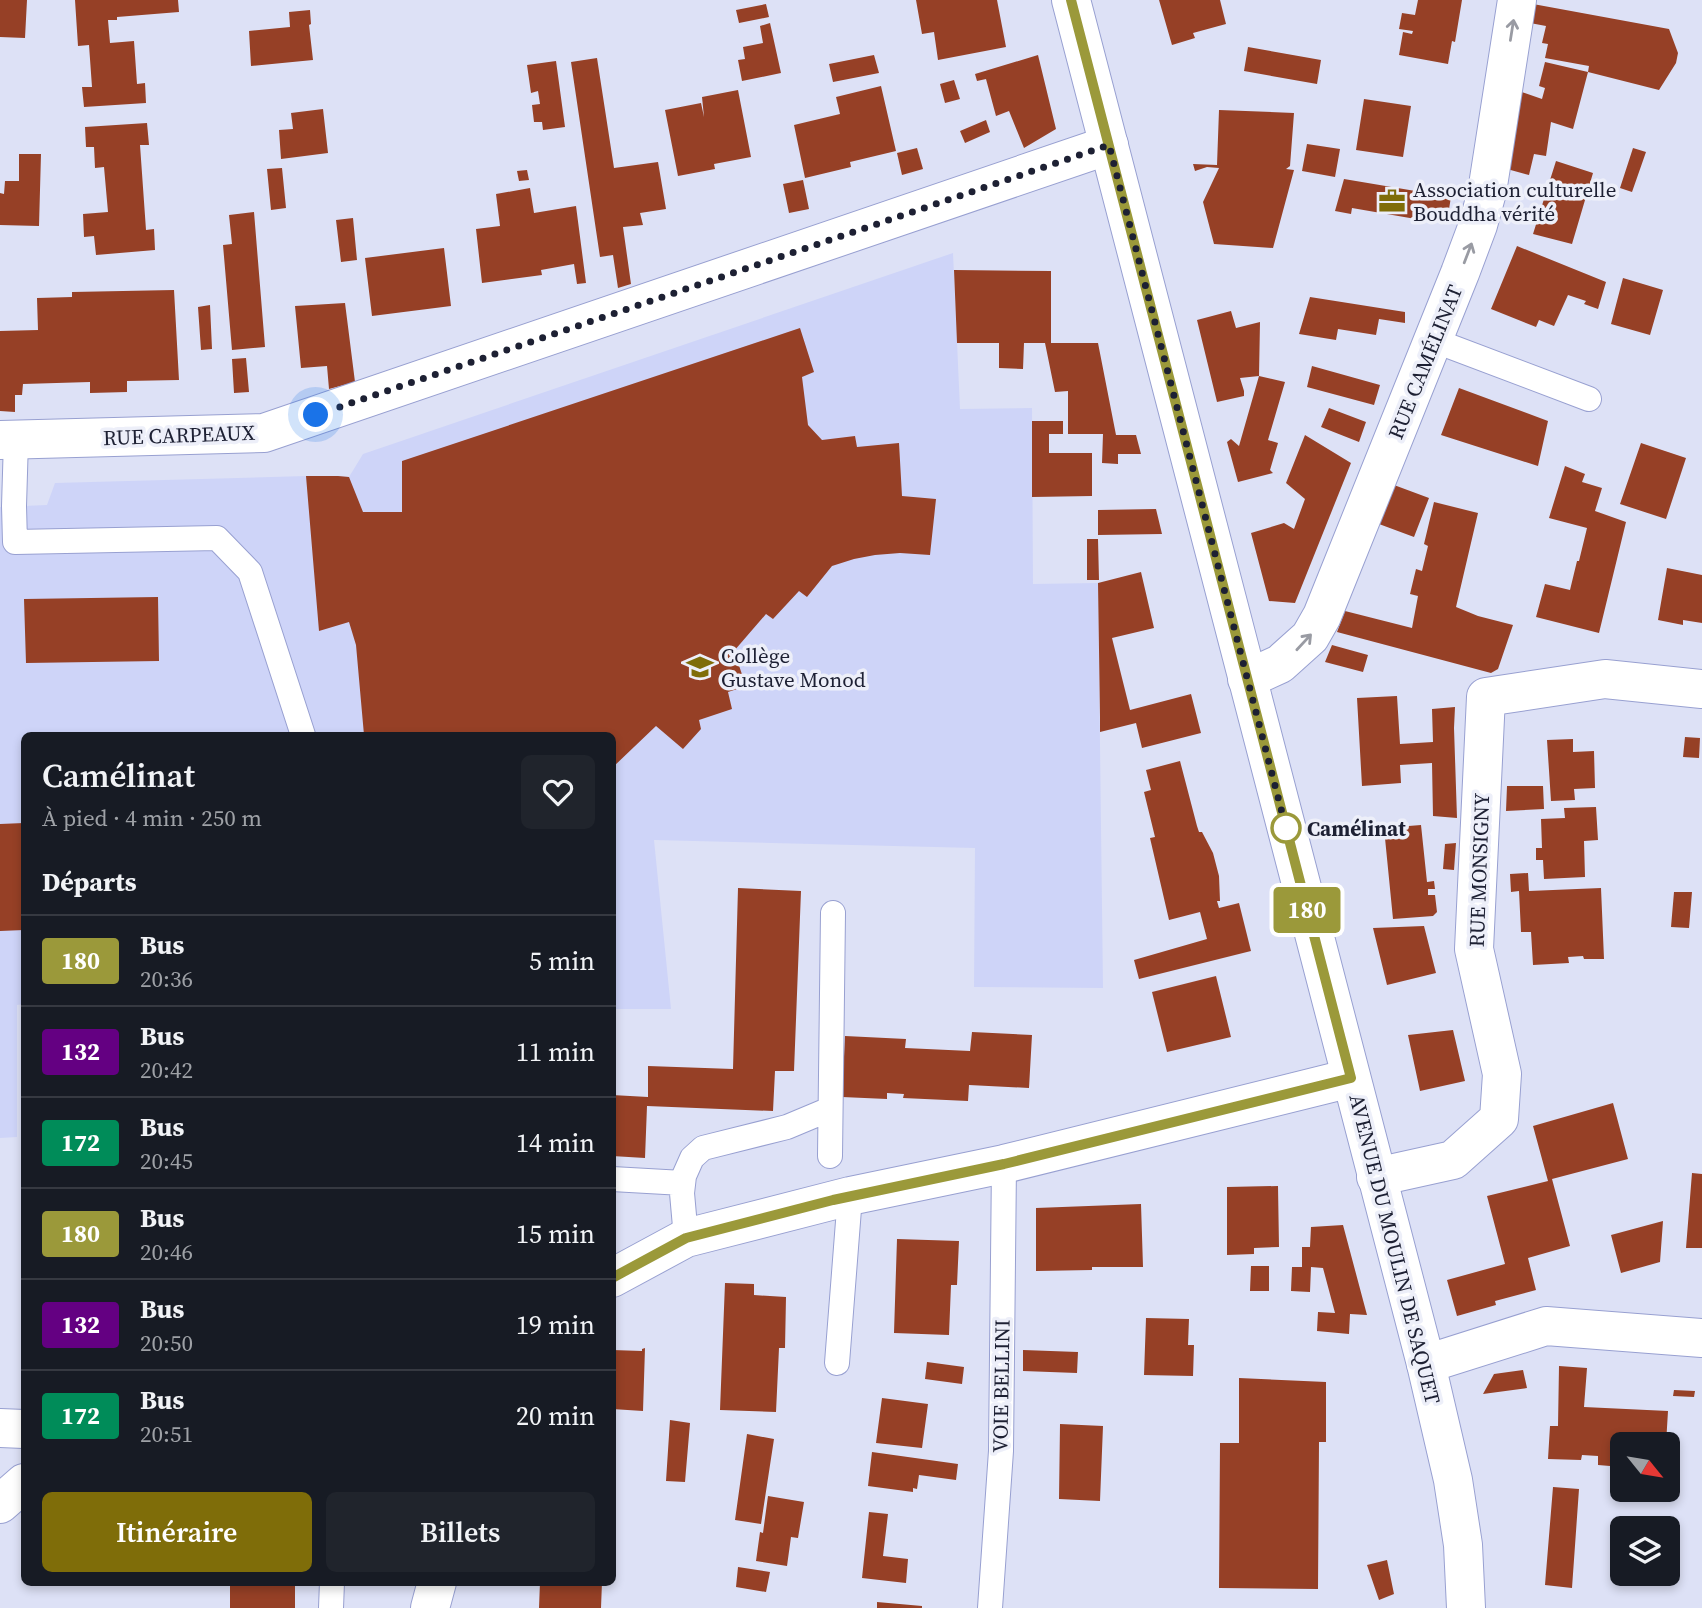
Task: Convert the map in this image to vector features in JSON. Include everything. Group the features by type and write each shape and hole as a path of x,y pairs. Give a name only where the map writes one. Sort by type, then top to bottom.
{"street":[{"name":"AVENUE DU MOULIN DE SAQUET","path":"1071,0 1426,1364 1454,1480 1463,1545 1466,1608"},
{"name":"RUE CAMÉLINAT","path":"1247,679 1280,664 1310,637 1322,616 1433,340 1478,225 1487,191 1517,0"},
{"name":"RUE CARPEAUX","path":"8,440 264,433 1109,145"},
{"name":"RUE MONSIGNY","path":"1376,1177 1453,1160 1499,1119 1502,1074 1474,949 1486,697 1605,679 1702,689"},
{"path":"616,1276 686,1238 850,1196 1004,1164 1351,1078"},
{"path":"1426,1364 1546,1326 1702,1338"},
{"path":"0,1428 21,1429"},
{"path":"0,1504 21,1486"},
{"path":"430,1608 436,1586"}],"lane":[{"path":"1433,340 1589,399"},
{"path":"8,440 15,542 218,538 250,572 302,732"},
{"path":"830,1156 833,913"},
{"path":"686,1238 682,1183 692,1158 703,1148 786,1127 830,1110"},
{"name":"VOIE BELLINI","path":"990,1608 1001,1451 1004,1164"},
{"path":"616,1179 682,1183"},
{"path":"837,1363 850,1196"},
{"path":"331,1608 332,1586"}],"shaded area":[{"name":"Collège Gustave Monod","path":"953,253 960,409 1032,408 1033,584 1098,583 1103,988 974,987 975,848 654,840 671,1009 616,1009 616,732 21,732 21,1004 17,1005 17,1137 0,1138 0,507 47,505 55,483 349,477 363,454"}],"building":[{"path":"0,0 27,0 25,38 0,37"},
{"path":"75,0 178,0 179,12 108,20 110,43 134,41 137,84 145,83 146,103 84,107 82,87 92,87 89,45 78,46"},
{"path":"916,0 997,0 1006,47 938,60 934,32 922,34"},
{"path":"1159,0 1220,0 1226,24 1193,33 1195,38 1172,45"},
{"path":"1418,0 1462,0 1455,42 1452,41 1448,64 1399,55 1403,32 1412,34 1413,31 1399,29 1402,13 1415,15"},
{"path":"766,4 769,17 739,23 736,10"},
{"path":"1533,4 1669,29 1678,53 1676,63 1659,90 1588,72 1589,66 1545,58 1548,44 1542,43 1546,26 1530,23"},
{"path":"310,10 313,60 251,66 249,31 290,27 289,12"},
{"path":"770,23 781,73 742,81 738,60 745,59 743,47 763,43 760,26"},
{"path":"1248,47 1321,60 1317,84 1244,71"},
{"path":"874,55 879,73 833,82 829,64"},
{"path":"1038,55 1056,129 1024,148 1009,111 996,116 986,79 977,81 975,74"},
{"path":"597,58 614,168 658,162 666,209 640,213 643,225 623,227 631,284 618,288 613,255 600,257 571,62"},
{"path":"556,61 565,127 543,130 542,122 534,122 532,105 540,104 538,91 531,93 527,65"},
{"path":"1545,62 1588,72 1573,129 1551,122 1546,156 1534,154 1529,175 1507,169 1519,91 1542,99 1545,88 1539,86"},
{"path":"954,80 960,99 945,103 940,84"},
{"path":"881,86 896,151 850,162 851,167 805,178 794,125 840,114 836,97"},
{"path":"738,90 751,157 714,164 715,169 678,176 665,110 701,103 704,117 702,97"},
{"path":"1364,99 1411,106 1403,157 1356,150"},
{"path":"323,109 328,153 281,159 279,130 293,129 291,113"},
{"path":"1219,110 1294,113 1290,166 1286,169 1294,170 1273,248 1214,244 1203,202 1219,168 1207,167 1195,171 1193,164 1217,165"},
{"path":"986,120 990,132 965,143 960,131"},
{"path":"147,123 149,145 140,145 146,230 154,229 155,250 96,255 94,236 84,237 83,214 108,212 104,167 95,168 94,147 86,147 85,127"},
{"path":"1307,144 1340,149 1335,177 1302,171"},
{"path":"917,148 923,169 902,175 897,153"},
{"path":"1633,148 1646,152 1632,192 1620,188"},
{"path":"19,154 41,154 39,226 0,225 0,193 4,194 5,181 19,181"},
{"path":"1556,161 1593,173 1572,244 1533,234"},
{"path":"282,168 286,208 271,210 267,169"},
{"path":"527,170 529,180 519,181 517,171"},
{"path":"1344,179 1451,197 1448,215 1440,213 1433,222 1352,208 1351,214 1335,211"},
{"path":"803,180 809,209 789,213 783,184"},
{"path":"530,188 534,213 576,206 586,283 577,284 574,264 541,270 542,275 482,283 476,229 500,226 496,194"},
{"path":"254,212 265,347 232,350 223,245 232,244 229,215"},
{"path":"353,218 357,260 341,262 336,220"},
{"path":"1517,246 1606,282 1598,309 1584,304 1586,301 1568,295 1554,326 1539,320 1536,327 1491,309"},
{"path":"444,248 451,306 372,316 365,258"},
{"path":"954,270 1051,271 1051,343 1098,343 1116,435 1136,435 1141,454 1118,454 1118,464 1102,463 1103,434 1068,434 1068,391 1055,392 1045,343 1024,343 1023,369 999,368 999,343 957,343"},
{"path":"1623,278 1663,290 1650,335 1611,324"},
{"path":"174,290 179,380 127,381 127,392 90,393 90,382 23,384 22,395 15,395 15,412 0,411 0,331 38,330 37,298 72,297 72,292"},
{"path":"1310,297 1405,312 1405,323 1379,319 1376,335 1338,329 1336,340 1299,334"},
{"path":"345,303 355,382 329,389 327,366 301,368 295,306"},
{"path":"210,305 212,349 201,350 198,307"},
{"path":"1231,311 1236,328 1260,322 1259,376 1240,378 1244,396 1217,402 1197,320"},
{"path":"800,328 814,372 802,377 808,425 822,440 855,436 857,447 899,443 902,496 936,499 930,555 875,555 832,566 807,597 799,591 773,619 766,614 734,651 746,686 728,692 732,709 699,720 701,729 683,749 656,726 616,764 616,732 364,732 356,645 349,622 319,631 306,476 349,477 363,512 402,512 402,461"},
{"path":"246,358 249,392 234,393 232,359"},
{"path":"1312,366 1380,385 1374,405 1307,387"},
{"path":"1259,376 1285,382 1268,440 1278,443 1270,470 1273,473 1238,482 1227,442 1231,439 1239,446"},
{"path":"1459,388 1548,421 1538,466 1441,435"},
{"path":"1329,408 1366,422 1359,442 1321,427"},
{"path":"1032,421 1063,421 1063,434 1049,434 1049,453 1092,453 1092,496 1032,497"},
{"path":"1305,435 1351,463 1295,603 1269,601 1251,533 1284,523 1294,529 1305,499 1286,483"},
{"path":"1641,443 1686,458 1666,519 1620,504"},
{"path":"1565,466 1585,474 1582,482 1602,488 1595,511 1626,522 1599,633 1536,617 1545,584 1570,590 1587,528 1549,518"},
{"path":"1394,485 1429,498 1414,537 1379,524"},
{"path":"1434,502 1478,513 1456,607 1513,625 1498,669 1491,673 1337,632 1345,611 1412,628 1418,596 1410,594 1416,569 1422,571 1428,546 1424,544"},
{"path":"1156,509 1162,534 1098,535 1098,510"},
{"path":"1087,539 1098,539 1099,580 1087,580"},
{"path":"1667,568 1702,575 1702,623 1683,620 1683,625 1658,620"},
{"path":"1141,572 1154,628 1112,638 1130,710 1191,694 1201,733 1142,748 1136,723 1100,732 1098,583"},
{"path":"158,597 159,661 26,663 24,599"},
{"path":"1332,645 1368,655 1363,672 1325,662"},
{"path":"1397,696 1400,744 1433,742 1432,709 1455,707 1457,818 1433,816 1432,763 1400,765 1401,783 1362,786 1357,698"},
{"path":"1685,737 1700,738 1699,758 1683,757"},
{"path":"1573,739 1573,752 1594,751 1595,788 1574,789 1575,800 1551,801 1547,740"},
{"path":"1180,761 1199,832 1202,832 1213,853 1219,876 1219,908 1239,903 1251,951 1139,979 1134,960 1207,939 1200,912 1169,920 1150,838 1155,837 1144,792 1151,790 1146,770"},
{"path":"1507,786 1543,786 1544,809 1506,811"},
{"path":"1596,807 1598,840 1584,841 1585,877 1544,879 1543,860 1536,860 1536,848 1542,848 1541,819 1565,818 1564,808"},
{"path":"21,823 21,930 0,931 0,824"},
{"path":"1421,825 1427,882 1434,881 1435,889 1428,889 1428,895 1435,895 1437,912 1433,916 1393,919 1384,828"},
{"path":"1456,843 1454,870 1443,869 1445,844"},
{"path":"1528,873 1529,891 1601,888 1604,959 1568,957 1569,963 1533,965 1531,932 1521,932 1519,891 1511,892 1510,874"},
{"path":"738,888 801,891 794,1071 775,1071 773,1111 647,1106 645,1158 616,1156 616,1095 648,1097 648,1066 733,1069"},
{"path":"1674,892 1692,892 1689,928 1671,927"},
{"path":"1424,926 1436,973 1387,985 1373,928"},
{"path":"1216,976 1231,1037 1167,1052 1152,992"},
{"path":"1453,1030 1465,1081 1420,1091 1408,1035"},
{"path":"972,1032 1032,1035 1029,1088 969,1085 968,1101 903,1098 904,1094 887,1093 887,1099 842,1097 845,1036 906,1039 905,1048 970,1051"},
{"path":"1613,1103 1628,1159 1552,1179 1570,1246 1528,1258 1536,1290 1495,1301 1496,1305 1457,1316 1447,1280 1505,1264 1487,1196 1548,1181 1533,1126"},
{"path":"1692,1173 1702,1174 1702,1248 1686,1248"},
{"path":"1278,1186 1279,1247 1254,1248 1254,1254 1227,1255 1227,1187"},
{"path":"1141,1204 1143,1267 1036,1271 1036,1208"},
{"path":"1663,1221 1660,1262 1621,1273 1611,1235"},
{"path":"1343,1225 1367,1315 1350,1314 1349,1334 1317,1331 1318,1312 1335,1313 1323,1268 1311,1267 1310,1292 1291,1291 1292,1267 1302,1267 1302,1247 1310,1247 1311,1227"},
{"path":"897,1239 959,1241 957,1285 951,1285 949,1335 894,1333"},
{"path":"1251,1266 1269,1266 1269,1291 1250,1291"},
{"path":"725,1283 754,1284 754,1295 786,1297 785,1348 779,1348 776,1412 720,1410"},
{"path":"1146,1318 1189,1319 1188,1345 1194,1345 1193,1376 1144,1375"},
{"path":"645,1348 643,1411 616,1409 616,1350"},
{"path":"1023,1350 1078,1352 1077,1373 1023,1371"},
{"path":"927,1362 964,1367 962,1384 925,1379"},
{"path":"1559,1366 1587,1368 1584,1407 1668,1411 1667,1432 1610,1432 1610,1466 1598,1465 1598,1456 1582,1455 1581,1460 1548,1459 1550,1426 1558,1426"},
{"path":"1523,1370 1527,1388 1483,1394 1494,1374"},
{"path":"1239,1378 1326,1382 1326,1442 1319,1442 1318,1589 1219,1588 1220,1443 1239,1443"},
{"path":"1674,1390 1695,1391 1694,1397 1673,1396"},
{"path":"882,1398 928,1404 922,1448 876,1443"},
{"path":"670,1420 690,1423 685,1482 666,1481"},
{"path":"1060,1424 1103,1426 1100,1501 1059,1499"},
{"path":"747,1434 774,1439 761,1524 735,1520"},
{"path":"872,1452 958,1464 956,1480 919,1475 917,1489 913,1488 913,1492 868,1486"},
{"path":"1553,1487 1579,1489 1572,1588 1545,1585"},
{"path":"768,1496 804,1502 798,1538 791,1537 787,1566 756,1561"},
{"path":"869,1512 888,1514 883,1556 908,1559 906,1583 862,1578"},
{"path":"1387,1560 1394,1594 1379,1600 1367,1565"},
{"path":"738,1567 770,1572 766,1592 736,1587"},
{"path":"230,1586 295,1586 295,1608 230,1608"},
{"path":"540,1586 602,1586 601,1608 539,1608"},
{"path":"877,1602 922,1606 922,1608 877,1608"}],"bus line":[{"name":"180","path":"616,1276 686,1238 833,1200 1004,1164 1351,1078 1071,0"}],"place":[{"name":"Association culturelle Bouddha vérité","path":"1392,201"},
{"name":"Collège Gustave Monod","path":"700,667"},
{"name":"Camélinat","path":"1286,828"}],"route":[{"path":"316,415 1109,145 1286,828"}]}
